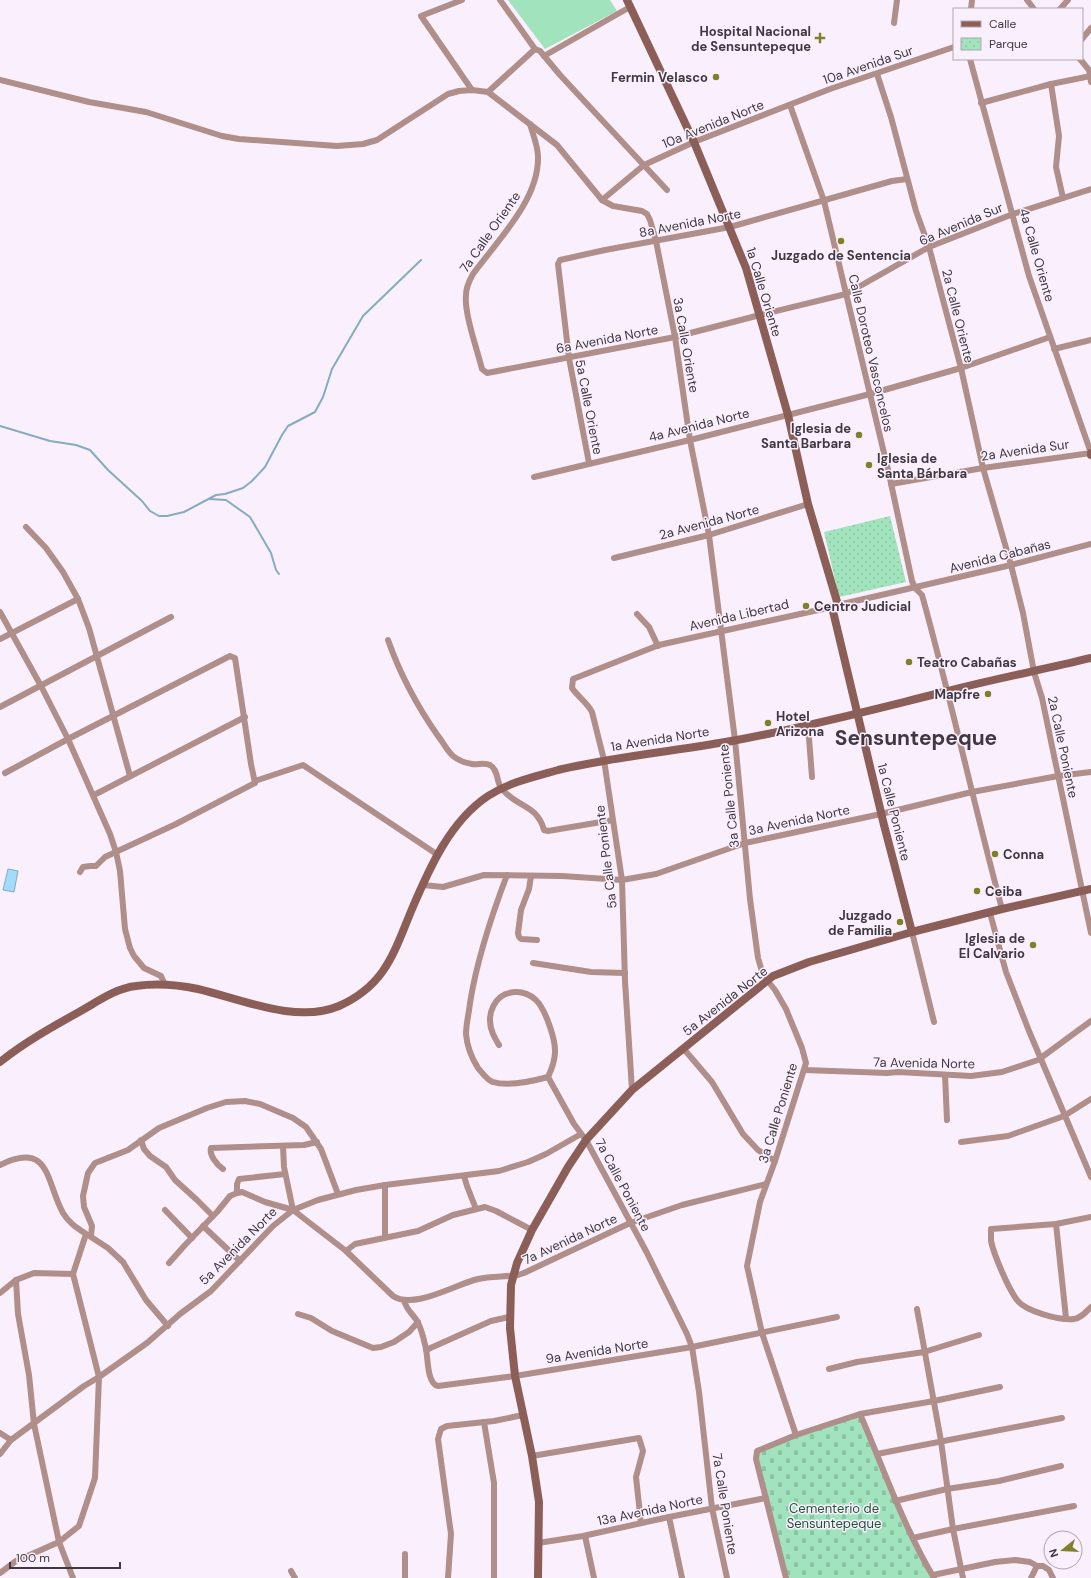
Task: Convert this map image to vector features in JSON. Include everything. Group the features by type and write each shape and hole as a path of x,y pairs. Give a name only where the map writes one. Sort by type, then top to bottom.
{"street":[{"path":"462,0 421,16 472,90"},
{"path":"500,0 535,49 540,51 620,141 644,164 667,190"},
{"path":"894,23 897,0"},
{"path":"972,4 979,0"},
{"path":"1027,0 1033,8"},
{"path":"1061,8 1068,0"},
{"path":"544,56 628,4"},
{"name":"1a Calle Oriente","path":"628,4 694,142 746,268 788,415 808,504 835,606"},
{"path":"1083,39 1091,28"},
{"name":"10a Avenida Sur","path":"790,105 830,89 953,47"},
{"path":"488,92 535,49"},
{"name":"4a Calle Oriente","path":"970,60 1029,276 1091,453"},
{"path":"981,103 1090,75 1081,60"},
{"name":"2a Calle Oriente","path":"877,74 891,117 916,211 930,248 961,368 983,468 1011,565"},
{"path":"0,80 97,103 146,112 222,136 239,139 337,146 362,144 377,140 448,94 472,90 488,92 557,145 566,154 602,200"},
{"path":"1051,84 1059,136 1056,167 1063,198"},
{"name":"10a Avenida Norte","path":"602,200 644,164 694,142 790,105"},
{"name":"Calle Doroteo Vasconcelos","path":"790,105 824,201 891,484 904,549 915,588 922,595 948,691 1002,909"},
{"name":"7a Calle Oriente","path":"487,373 482,368 466,307 466,295 468,284 473,274 520,211 530,194 536,175 538,159 537,149 530,124"},
{"name":"8a Avenida Norte","path":"560,260 605,250 730,227 892,181 907,179"},
{"name":"6a Avenida Sur","path":"846,294 930,248 1013,214 1091,189"},
{"name":"3a Calle Oriente","path":"602,200 613,206 642,211 647,214 656,241 675,337 690,440 709,536 721,632"},
{"name":"5a Calle Oriente","path":"560,260 558,264 569,358 589,463"},
{"name":"6a Avenida Norte","path":"487,373 675,337 846,294"},
{"name":"4a Avenida Norte","path":"534,477 690,440 870,394 961,368 1050,337"},
{"path":"1054,349 1091,340"},
{"name":"2a Avenida Sur","path":"891,484 983,468 1091,453"},
{"name":"2a Avenida Norte","path":"614,558 709,536 808,504"},
{"path":"26,527 46,548 63,572 78,599 89,628 130,776"},
{"name":"Avenida Cabañas","path":"915,588 1091,544"},
{"name":"2a Calle Poniente","path":"1011,565 1025,620 1034,672 1042,698 1091,934"},
{"name":"Avenida Libertad","path":"573,679 658,646 915,588"},
{"path":"0,639 78,599"},
{"name":"1a Calle Poniente","path":"835,606 881,814 934,1022"},
{"path":"0,612 41,686 68,739 110,834 120,871 125,929 130,948 139,963 144,968 161,976 165,985"},
{"path":"638,614 649,627 658,646"},
{"path":"0,707 171,617"},
{"name":"3a Calle Poniente","path":"721,632 735,740 750,899 758,958 763,975 775,990 795,1029 805,1055 806,1063 775,1161 760,1202 747,1266 762,1333 796,1435"},
{"path":"388,640 399,669 412,694 426,718 452,755 463,762 491,766 496,771 501,788 512,799 537,814 542,822 544,830 548,831 613,820"},
{"path":"5,773 68,739 231,656 235,658 255,781"},
{"name":"1a Avenida Norte","path":"0,1062 31,1040 110,994 136,986 165,985 197,989 266,1007 288,1011 315,1012 338,1006 366,989 384,970 394,954 422,885 438,855 454,830 473,807 501,788 521,780 604,760 735,740 808,725 1091,658"},
{"name":"5a Calle Poniente","path":"573,679 572,688 577,696 589,706 592,712 604,760 622,880 625,973 632,1090"},
{"path":"94,795 245,717"},
{"path":"808,725 812,777"},
{"path":"80,872 83,867 96,866 105,857 176,824 255,784 255,781 303,765 438,855"},
{"name":"3a Avenida Norte","path":"507,874 622,880 656,874 745,843 881,814 972,792 1058,776 1091,772"},
{"path":"422,885 443,887 484,874 507,874 490,917 479,957 466,1032 468,1047 475,1063 482,1073 492,1082 507,1084 533,1081 548,1077 555,1058 555,1047 551,1030 542,1008 536,999 530,995 522,992 513,992 502,995 495,1003 491,1013 491,1023 493,1034 499,1045"},
{"path":"531,876 529,889 522,910 518,933 521,939 537,940"},
{"name":"5a Avenida Norte","path":"0,1454 11,1440 84,1386 147,1343 180,1314 211,1291 273,1226 293,1210 307,1203 338,1194 385,1185 499,1171 522,1164 584,1137 632,1090 773,976 809,962 912,932 1002,909 1091,889"},
{"path":"990,913 1006,972 1064,1116 1089,1165 1091,1177"},
{"path":"533,963 590,972 625,973"},
{"name":"7a Avenida Norte","path":"805,1070 887,1073 898,1072 971,1076 1002,1072 1040,1059 1091,1021"},
{"path":"683,1048 712,1082 744,1134 758,1150 775,1161"},
{"path":"945,1075 947,1120"},
{"name":"7a Calle Poniente","path":"548,1077 584,1137 646,1252 692,1347 704,1428 712,1508 727,1578"},
{"path":"961,1142 1008,1136 1064,1116 1091,1099"},
{"path":"0,1572 16,1561 59,1542 79,1526 95,1478 99,1377 73,1274 92,1226 84,1207 82,1196 88,1173 95,1163 128,1150 159,1128 206,1108 226,1102 240,1100 260,1104 292,1118 306,1127 317,1142 338,1194"},
{"path":"538,1578 539,1502 532,1456 515,1376 509,1316 512,1276 532,1230 584,1137"},
{"path":"141,1140 144,1149 150,1156 166,1167 175,1180 212,1216"},
{"path":"223,1169 219,1167 211,1156 211,1148 304,1145 317,1142"},
{"path":"283,1146 283,1162 293,1210"},
{"path":"0,1165 29,1158 38,1162 45,1168 51,1179 64,1214 72,1224 108,1248 123,1262 146,1300 168,1326"},
{"path":"237,1193 237,1184 239,1179 285,1174"},
{"path":"464,1176 476,1209"},
{"name":"7a Avenida Norte","path":"404,1300 420,1298 477,1279 512,1276 524,1273 630,1223 682,1205 766,1184"},
{"path":"385,1185 385,1237"},
{"path":"169,1263 230,1196 242,1192 265,1202 293,1210 346,1251 394,1296 404,1300 406,1308 418,1322 426,1350 491,1321 509,1316"},
{"path":"346,1251 355,1244 418,1231 453,1215 476,1209 489,1208 532,1230"},
{"path":"165,1210 192,1238"},
{"path":"1091,1217 1056,1224 991,1229 991,1241 999,1264 1017,1301 1026,1308 1056,1318 1073,1319 1082,1315 1091,1307"},
{"path":"1056,1224 1066,1318"},
{"path":"203,1226 240,1261"},
{"path":"0,1293 16,1280 34,1273 73,1274"},
{"path":"16,1280 18,1314 29,1375 34,1424 59,1542 73,1578"},
{"path":"917,1309 941,1441 953,1529 963,1578"},
{"path":"298,1314 311,1318 332,1331 373,1348 381,1347 394,1342 409,1332 418,1322"},
{"name":"9a Avenida Norte","path":"426,1350 430,1376 435,1385 445,1385 515,1376 692,1347 837,1317"},
{"path":"829,1369 857,1362 924,1352 979,1335"},
{"path":"786,1578 756,1458 757,1451 796,1435 860,1414 934,1401 1000,1387"},
{"path":"860,1414 878,1454 895,1501 934,1577 961,1569 1007,1560 1030,1562 1037,1566 1046,1568 1053,1578"},
{"path":"448,1578 451,1534 438,1435 441,1429 447,1426 484,1422 523,1415"},
{"path":"878,1454 1062,1418"},
{"path":"484,1422 494,1483 494,1578"},
{"path":"0,1433 11,1440"},
{"path":"532,1456 639,1438 643,1451 636,1477 641,1523"},
{"path":"895,1501 1000,1481 1061,1466"},
{"name":"13a Avenida Norte","path":"538,1543 585,1536 669,1517 766,1498"},
{"path":"913,1538 1074,1506"},
{"path":"669,1517 682,1578"},
{"path":"585,1536 594,1578"},
{"path":"405,1554 405,1578"},
{"path":"1031,1578 1037,1566"},
{"path":"291,1571 295,1578"}],"green space":[{"path":"508,0 610,0 617,11 545,49"},
{"path":"890,516 906,582 839,597 824,532"},
{"name":"Cementerio de Sensuntepeque","path":"859,1415 934,1578 788,1578 757,1451"}],"water":[{"path":"8,869 18,871 14,892 3,890"}],"waterway":[{"path":"0,426 50,441 76,445 90,450 108,470 142,501 150,511 159,516 167,516 184,512 216,495 225,494 243,488 252,481 265,467 288,426 315,412 323,397 332,369 363,316 421,260"},
{"path":"209,499 226,500 250,517 271,553 276,570 279,574"}],"place":[{"name":"Hospital Nacional de Sensuntepeque","path":"820,38"},
{"name":"Fermin Velasco","path":"716,77"},
{"name":"Juzgado de Sentencia","path":"841,241"},
{"name":"Iglesia de Santa Barbara","path":"859,435"},
{"name":"Iglesia de Santa Bárbara","path":"869,465"},
{"name":"Centro Judicial","path":"806,606"},
{"name":"Teatro Cabañas","path":"909,662"},
{"name":"Mapfre","path":"988,694"},
{"name":"Hotel Arizona","path":"768,723"},
{"name":"Conna","path":"995,854"},
{"name":"Ceiba","path":"977,891"},
{"name":"Juzgado de Familia","path":"900,922"},
{"name":"Iglesia de El Calvario","path":"1033,945"}],"district":[{"name":"Sensuntepeque","path":"916,738"}]}
